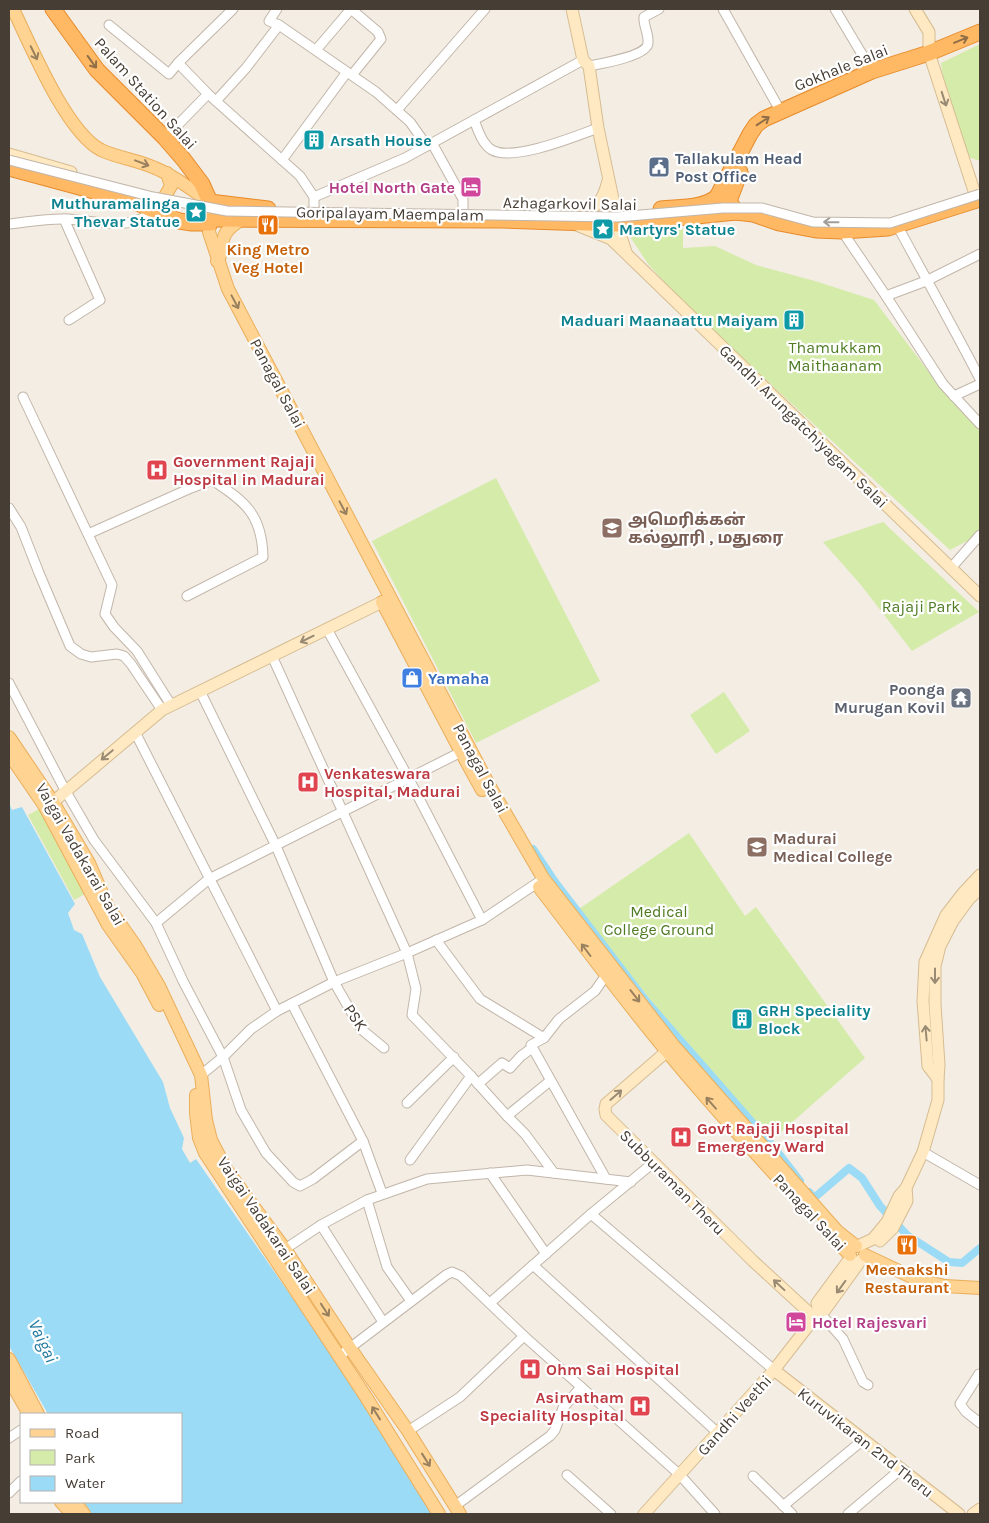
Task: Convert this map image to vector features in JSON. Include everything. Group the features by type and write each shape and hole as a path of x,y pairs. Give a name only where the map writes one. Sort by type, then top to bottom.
{"highway":[{"name":"Palam Station Salai","path":"53,9 98,70 165,138 202,184 213,212 211,221"},
{"name":"Gokhale Salai","path":"717,197 750,134 756,125 764,119 872,71 929,53 980,32"},
{"name":"Gokhale Salai","path":"736,161 740,171 729,201 736,212"},
{"name":"Azhagarkovil Salai","path":"9,168 135,202 179,221 192,223 242,219 616,219 736,212 753,214 816,230 842,231 888,228 979,198"},
{"name":"Azhagarkovil Salai","path":"616,219 701,205 711,202 717,197"},
{"name":"Azhagarkovil Salai","path":"210,202 271,210 314,203 570,219"}],"main road":[{"path":"13,9 56,96 81,132 99,149 166,173 210,202"},
{"path":"153,210 161,203 171,186 166,173"},
{"path":"217,261 222,254 224,237 231,226 242,219"},
{"name":"Panagal Salai","path":"211,221 209,232 217,261 228,289 465,750"},
{"name":"Panagal Salai","path":"382,602 465,750 489,786 539,881 670,1048 858,1253 918,1280 945,1286 980,1288"},
{"name":"Vaigai Vadakarai Salai","path":"9,737 49,803 89,863 108,907 136,946 159,986 201,1075 206,1120 211,1140 226,1169 285,1249 350,1348 408,1430 457,1510"},
{"name":"Vaigai Vadakarai Salai","path":"9,754 49,803 108,925 142,973 170,1027 195,1084 199,1138 205,1154 366,1397 439,1514"},
{"path":"9,1359 37,1413"},
{"path":"9,1379 27,1413"},
{"path":"62,1503 72,1514"},
{"path":"76,1503 84,1514"}],"street":[{"path":"109,25 169,74 234,9"},
{"path":"278,9 269,21 279,25 376,92 410,122 429,145 463,199 463,211"},
{"path":"282,160 349,73 381,39 378,32 351,9 316,50"},
{"path":"396,110 485,9"},
{"name":"Gandhi Arungatchiyagam Salai","path":"572,9 586,63 616,219 628,256"},
{"path":"178,63 208,94 300,176 314,203 406,158 474,120 586,63 633,55 646,49 648,44 644,17 659,9"},
{"path":"723,9 781,112"},
{"path":"835,9 872,71"},
{"path":"915,9 929,32 929,53 979,198"},
{"path":"216,101 246,68 279,25"},
{"path":"165,138 208,94"},
{"path":"474,120 485,144 493,150 505,153 546,147 598,128"},
{"path":"9,154 113,184 141,198 153,210 147,217 136,222 115,223 64,219 9,224"},
{"name":"Goripalayam Maempalam","path":"9,160 153,197 227,211 617,217 723,208 762,208 813,222 890,223 979,198"},
{"path":"570,219 588,211 601,202 609,179"},
{"path":"64,219 100,300 69,320"},
{"name":"Gandhi Arungatchiyagam Salai","path":"570,219 611,239 980,596"},
{"path":"897,225 980,379"},
{"path":"842,231 943,384 980,424"},
{"path":"886,296 926,281 980,254"},
{"path":"954,396 980,384"},
{"path":"23,397 112,585 105,614 114,627 137,651 166,707"},
{"path":"88,534 212,480 244,503 252,512 262,543 263,557 187,596"},
{"path":"9,508 21,527 38,573 70,646 75,651 91,657 117,654 124,656 166,707"},
{"path":"951,568 980,535"},
{"path":"49,803 166,707 382,602"},
{"path":"327,629 409,779 482,920"},
{"path":"272,656 407,953 416,994 412,1014 525,1134 554,1173"},
{"path":"9,683 65,790 94,840 156,923 183,981 223,1057 241,1110 266,1153 300,1186 314,1179 363,1141"},
{"name":"PSK","path":"200,691 276,846 334,982 362,1029 384,1048"},
{"path":"135,732 277,1011"},
{"path":"156,923 209,879 465,750"},
{"path":"938,1079 928,1066 923,1001 925,962 946,915 963,892 980,875"},
{"path":"201,1075 223,1057 250,1029 277,1011 334,982 482,920 539,881"},
{"path":"980,889 969,899 953,921 940,946 935,966 935,1004 939,1065 938,1100 923,1152 980,1185"},
{"path":"436,940 480,999 544,1038"},
{"path":"478,1084 502,1062 510,1068 532,1048 531,1045 544,1038 559,1019 595,991 609,971"},
{"path":"292,1004 363,1141 382,1194"},
{"path":"532,1048 606,1179"},
{"name":"Subburaman Theru","path":"670,1048 606,1104 604,1109 606,1115 653,1164 753,1261 817,1315"},
{"path":"407,1103 454,1057"},
{"path":"410,1160 471,1076"},
{"path":"506,1116 550,1082"},
{"name":"Gandhi Veethi","path":"644,1514 774,1370 817,1315 825,1310 858,1253 892,1220 907,1200 906,1188 923,1152"},
{"path":"490,1303 591,1214 653,1164"},
{"path":"285,1249 367,1200 427,1179 527,1170 631,1182"},
{"path":"490,1173 546,1254"},
{"path":"367,1200 387,1267 411,1301"},
{"path":"591,1214 774,1370"},
{"path":"321,1226 383,1322"},
{"path":"533,1265 718,1433"},
{"path":"338,1357 452,1272 461,1276 524,1336 680,1475 714,1514"},
{"path":"817,1315 843,1339 863,1382 868,1385"},
{"path":"408,1430 460,1397 524,1336"},
{"name":"Kuruvikaran 2nd Theru","path":"774,1370 959,1514"},
{"path":"979,1374 960,1404 966,1412 980,1423"},
{"path":"457,1510 550,1436 555,1430 563,1408 581,1387"},
{"path":"9,1438 20,1431"},
{"path":"783,1506 863,1440"},
{"path":"848,1514 901,1469"},
{"path":"567,1475 611,1514"},
{"path":"753,1476 792,1514"},
{"path":"9,1493 20,1482"},
{"path":"973,1514 980,1509"}],"green space":[{"path":"980,44 980,161 968,157 942,72 941,63"},
{"name":"Thamukkam Maithaanam","path":"683,229 683,248 715,246 756,265 874,300 932,376 980,429 980,528 973,538 950,550 686,306 648,264 627,232"},
{"path":"496,478 600,681 476,743 372,541"},
{"name":"Rajaji Park","path":"883,522 979,612 912,651 861,585 823,542"},
{"path":"724,692 750,731 716,754 690,715"},
{"path":"39,809 85,894 74,900 28,815"},
{"name":"Medical College Ground","path":"689,833 745,916 756,907 865,1058 772,1140 653,1003 579,909"}],"water":[{"name":"Vaigai","path":"9,803 12,810 22,807 75,904 68,913 74,930 82,934 100,977 163,1082 170,1108 184,1138 182,1149 190,1163 196,1159 339,1365 433,1514 92,1514 85,1503 182,1503 182,1413 47,1413 9,1346"}],"waterway":[{"path":"533,849 555,882 646,1001 772,1145 800,1181"},
{"path":"809,1192 814,1198 849,1168 862,1178 880,1206 907,1235 949,1262 962,1263 980,1248"}],"place":[{"name":"Arsath House","path":"314,140"},
{"name":"Tallakulam Head Post Office","path":"659,167"},
{"name":"Hotel North Gate","path":"471,187"},
{"name":"Muthuramalinga Thevar Statue","path":"196,212"},
{"name":"King Metro Veg Hotel","path":"268,225"},
{"name":"Martyrs' Statue","path":"603,229"},
{"name":"Maduari Maanaattu Maiyam","path":"794,320"},
{"name":"Government Rajaji Hospital in Madurai","path":"157,470"},
{"name":"அமெரிக்கன் கல்லூரி , மதுரை","path":"612,528"},
{"name":"Yamaha","path":"412,678"},
{"name":"Poonga Murugan Kovil","path":"961,698"},
{"name":"Venkateswara Hospital, Madurai","path":"308,782"},
{"name":"Madurai Medical College","path":"757,847"},
{"name":"GRH Speciality Block","path":"742,1019"},
{"name":"Govt Rajaji Hospital Emergency Ward","path":"681,1137"},
{"name":"Meenakshi Restaurant","path":"907,1245"},
{"name":"Hotel Rajesvari","path":"796,1322"},
{"name":"Ohm Sai Hospital","path":"530,1369"},
{"name":"Asirvatham Speciality Hospital","path":"640,1406"}]}
